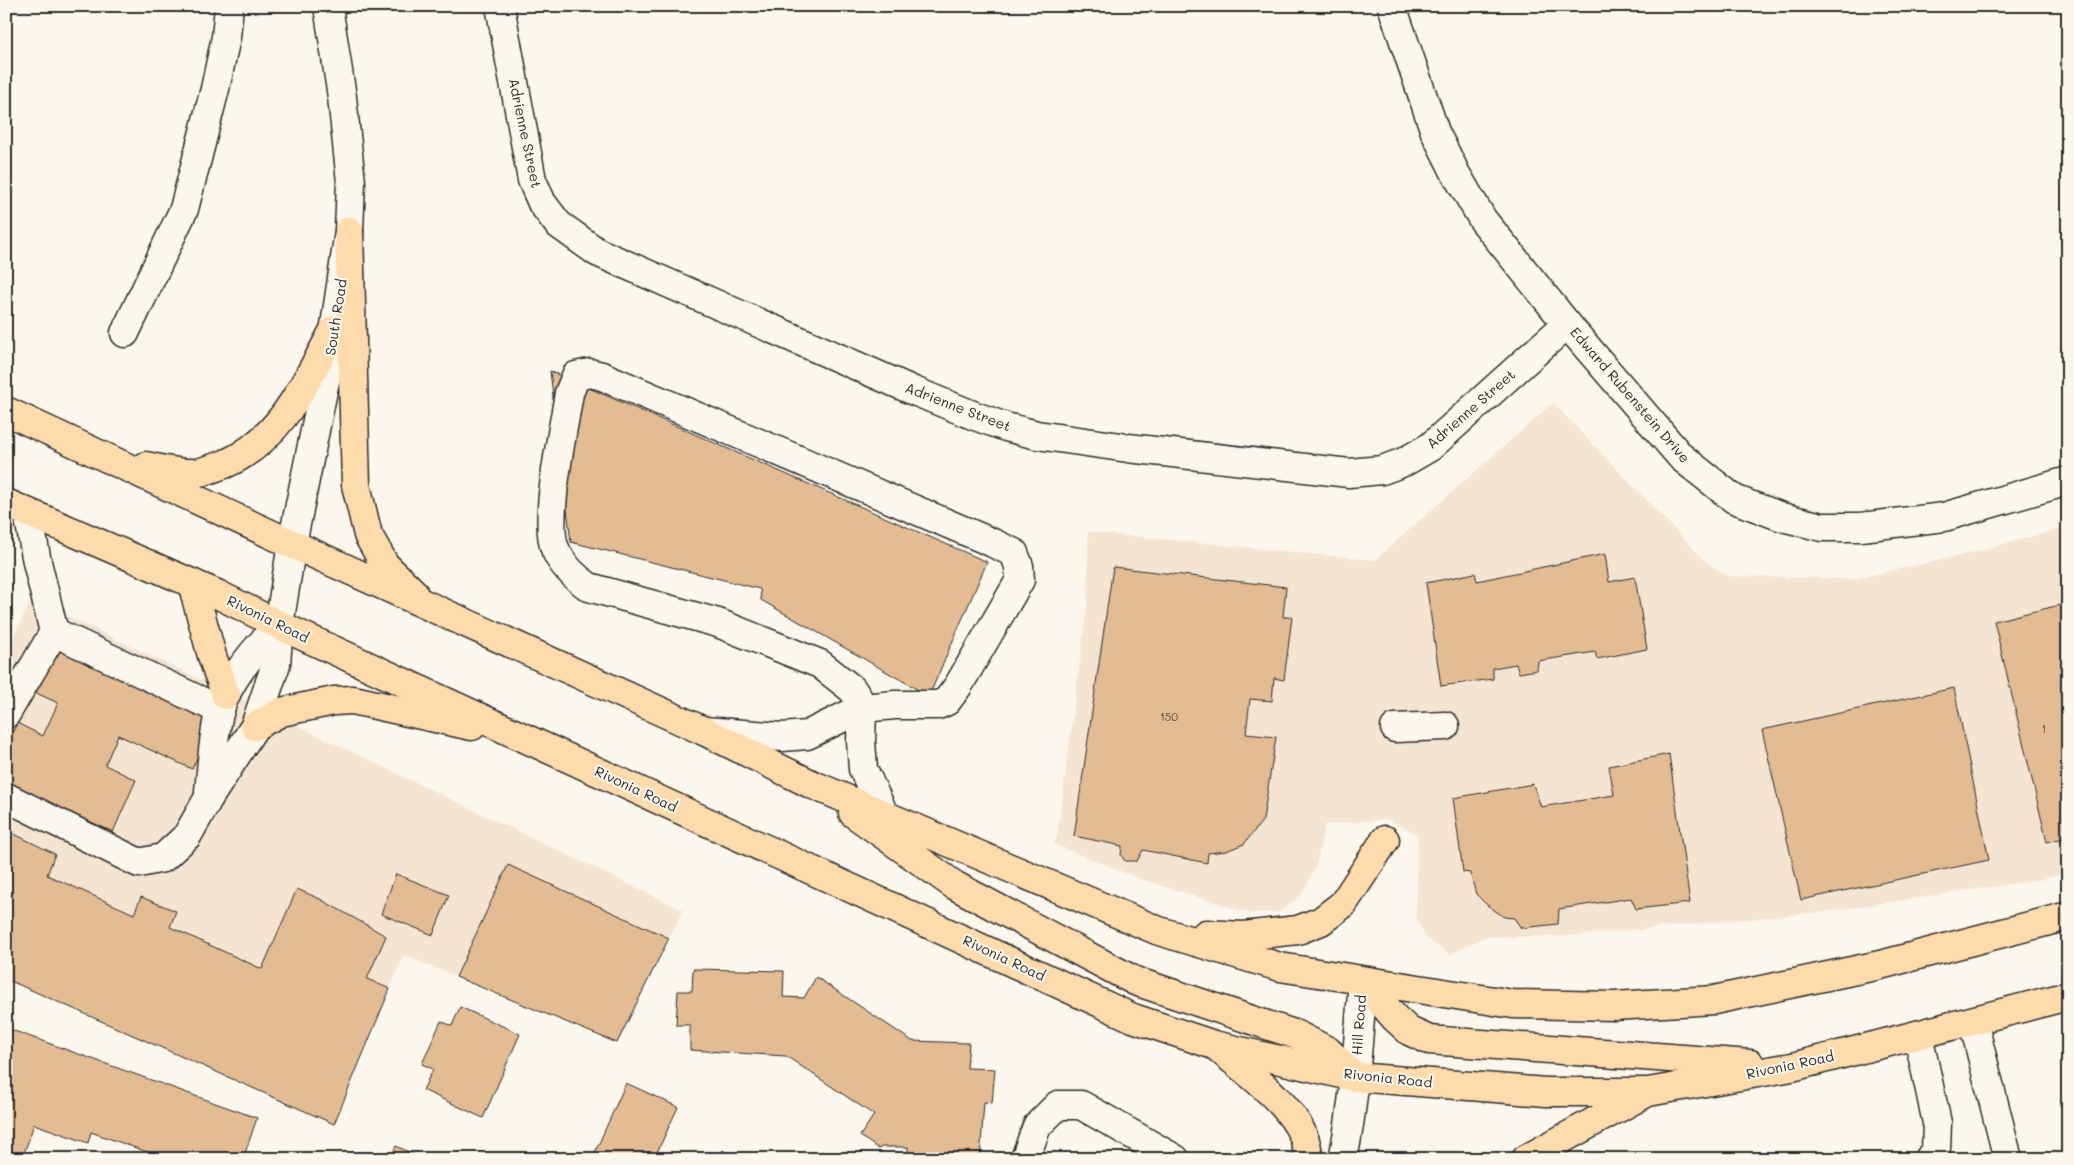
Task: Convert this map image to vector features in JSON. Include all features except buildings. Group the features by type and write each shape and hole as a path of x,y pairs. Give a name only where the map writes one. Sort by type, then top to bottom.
{"main road":[{"path":"349,231 356,485 368,536 385,565 428,606"},
{"path":"110,459 175,472 196,473 236,459 257,446 283,419 334,330"},
{"path":"6,411 292,544 704,731 811,784 1159,931 1280,967 1513,1004 1614,1006 1714,1000 1880,965 2068,916"},
{"name":"Rivonia Road","path":"17,508 192,583 279,625 1133,1018 1214,1044 1356,1077 1546,1092 1648,1092 1792,1067 2068,996"},
{"path":"192,583 223,702"},
{"path":"255,726 281,712 334,701 353,700 524,738"},
{"path":"811,784 954,885 1135,981 1297,1035 1328,1051 1356,1077"},
{"path":"1159,931 1243,936 1298,930 1321,921 1344,904 1385,840"},
{"path":"1363,981 1395,1018 1409,1031 1429,1040 1792,1067"},
{"path":"1214,1044 1290,1112 1301,1134 1308,1159"},
{"path":"1526,1159 1648,1092"}],"street":[{"path":"125,334 184,209 215,89 226,37 229,6"},
{"name":"South Road","path":"6,797 139,863 163,858 187,836 255,726 276,664 279,625 292,544 334,330 349,231 350,173 342,97 328,6"},
{"name":"Adrienne Street","path":"500,6 532,180 542,203 558,224 597,252 638,271 914,391 1006,427 1036,435 1138,449 1349,473 1382,470 1404,462 1430,447 1567,324"},
{"name":"Edward Rubenstein Drive","path":"1392,6 1436,132 1456,174 1483,220 1567,324 1681,457 1734,499 1782,517 1822,527 1861,527 1944,517 2068,481"},
{"path":"704,731 782,737 807,735 862,708 895,705 938,705 947,700 958,686 1020,580 1019,566 1014,554 984,539 602,376 590,373 576,376 569,393 550,516 555,551 573,575 589,588 718,623 820,664 852,689 862,708 860,741 863,769 884,814"},
{"path":"6,714 54,632 37,562 17,508"},
{"path":"208,800 223,702 250,654 279,625"},
{"path":"54,632 223,702"},
{"path":"1395,728 1445,726"},
{"name":"Hill Road","path":"1343,1159 1350,1127 1356,1077 1363,981"},
{"path":"1973,1021 2008,1159"},
{"path":"1918,1035 1937,1123 1936,1149 1929,1159"},
{"path":"1025,1159 1037,1126 1058,1105 1081,1106 1175,1159"}],"shaded area":[{"path":"1553,403 1707,563 1727,576 1853,579 1955,557 2068,527 2068,873 2038,880 1823,912 1570,936 1484,937 1450,955 1425,937 1416,916 1418,834 1387,819 1325,825 1316,866 1302,894 1279,912 1249,913 1140,879 1054,844 1057,837 1088,600 1088,532 1375,560"},
{"path":"32,599 683,910 617,1043 404,955 334,1124 6,979 6,652"}]}
